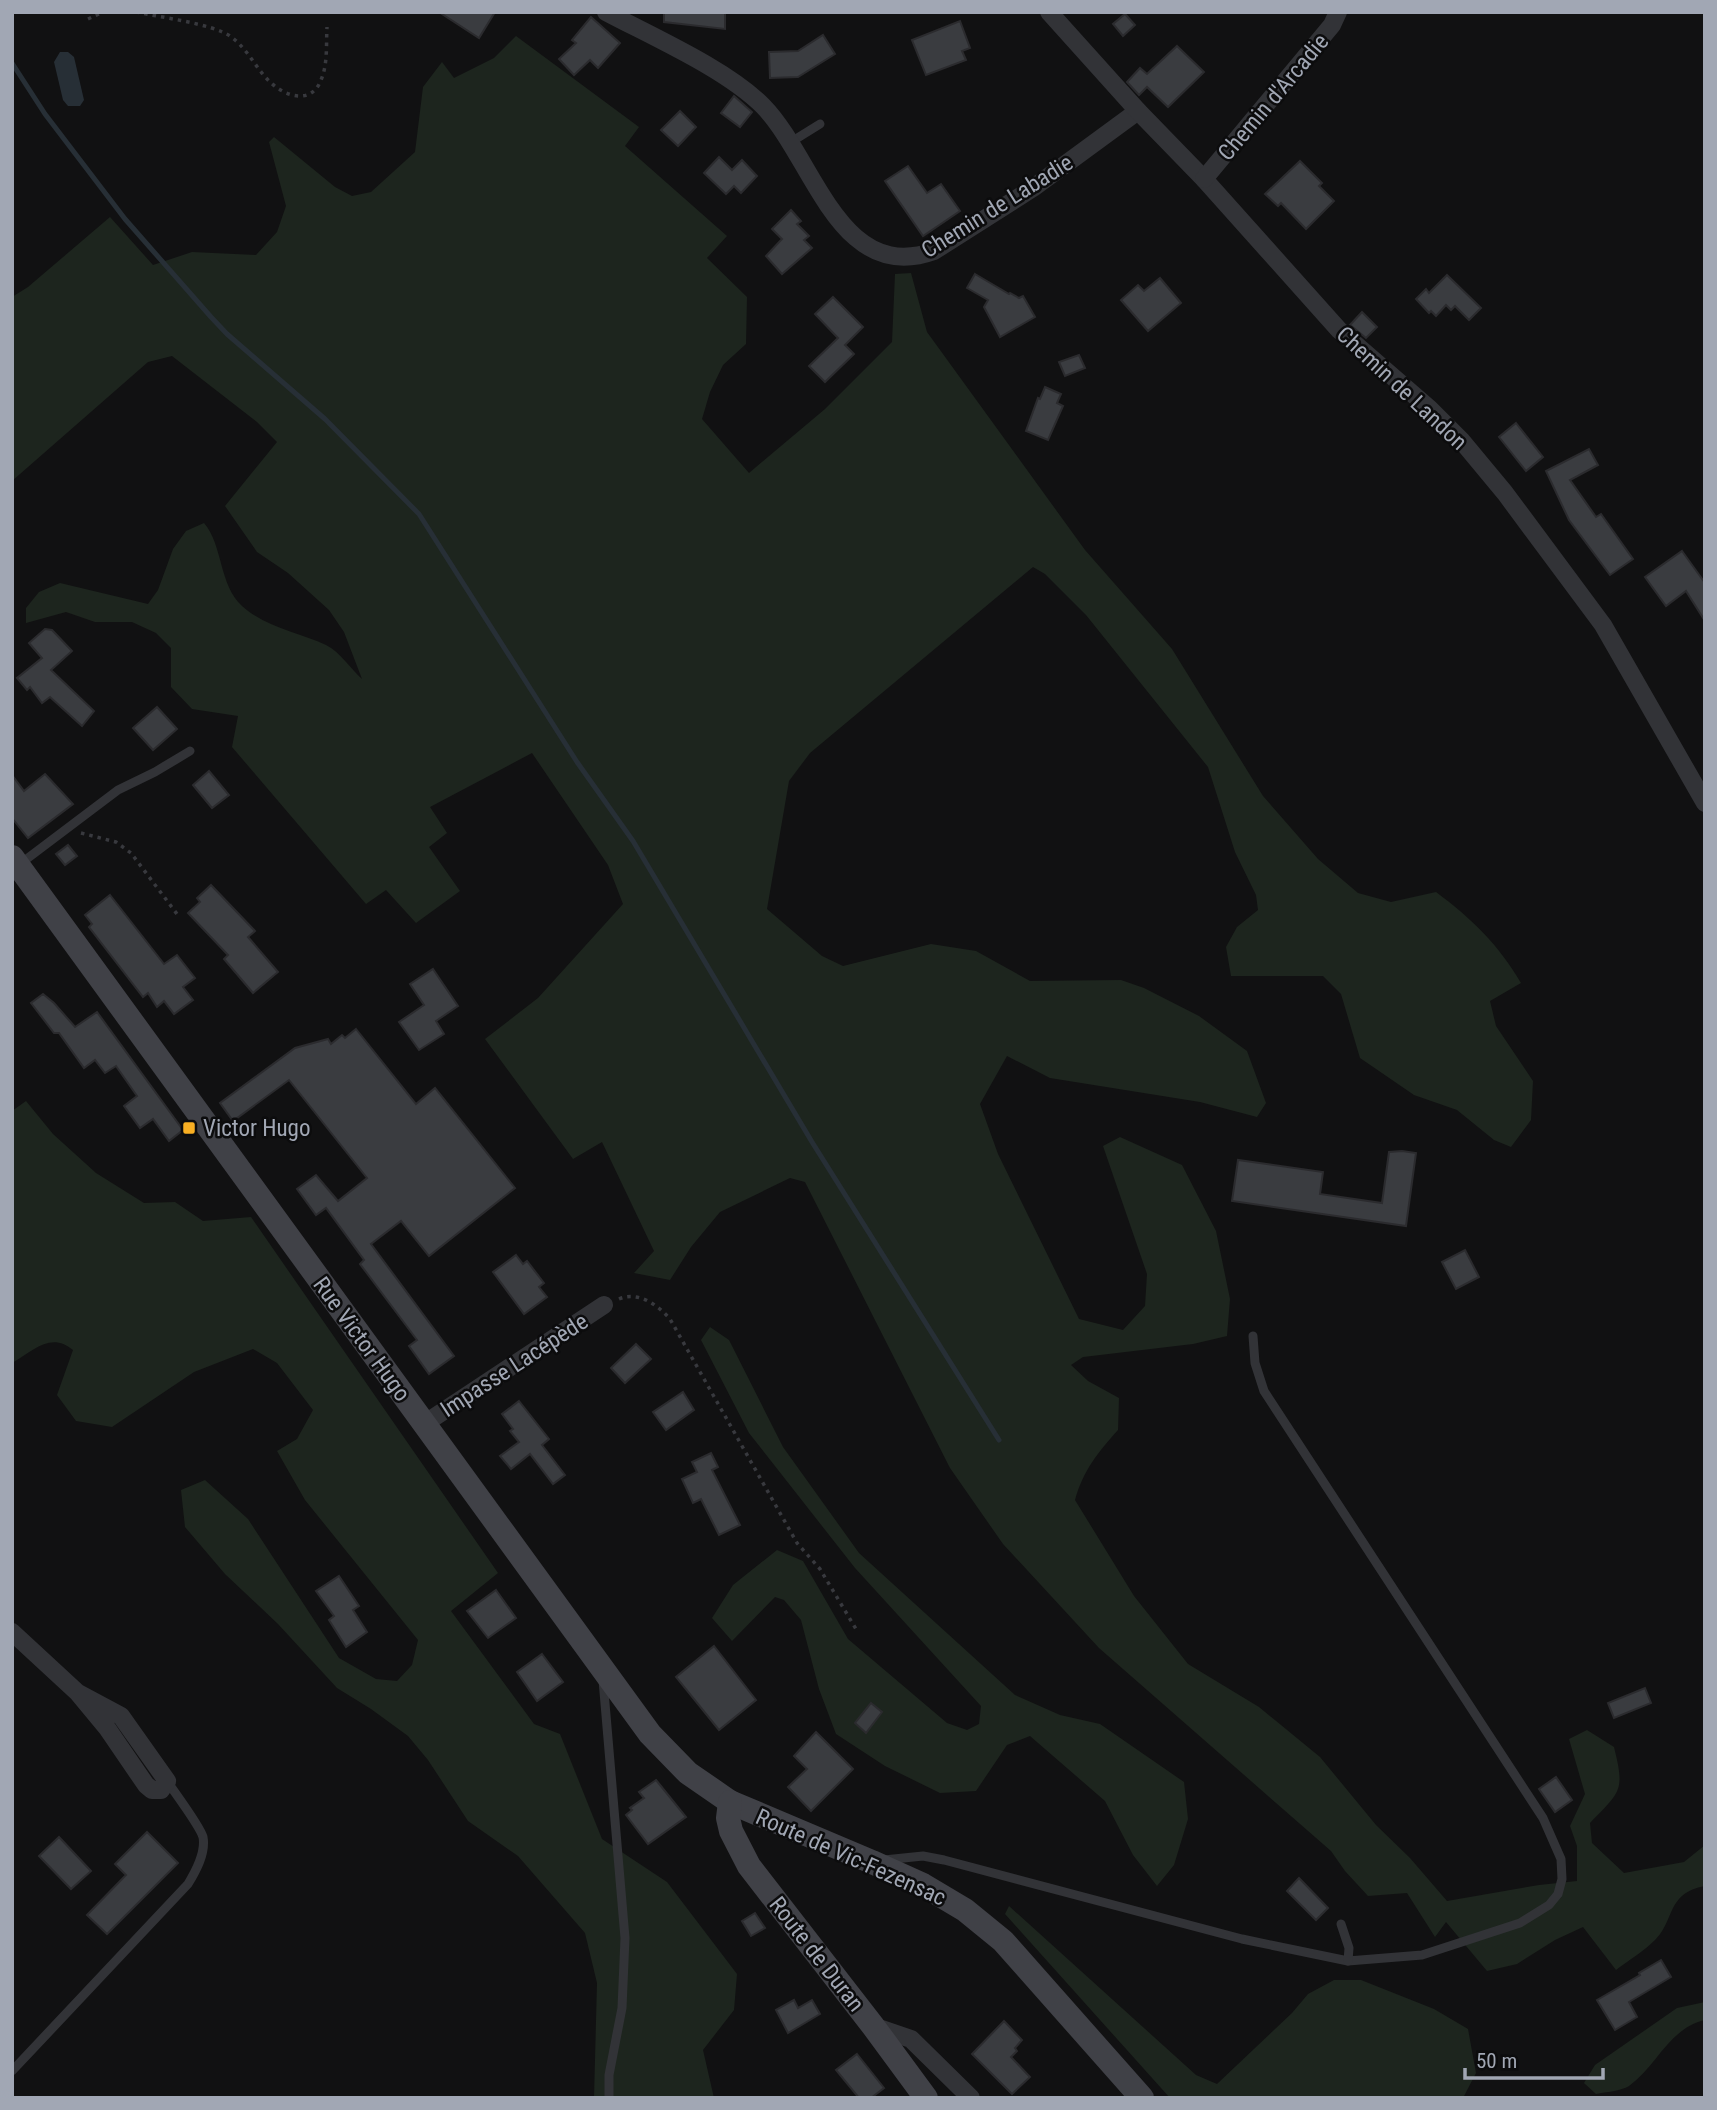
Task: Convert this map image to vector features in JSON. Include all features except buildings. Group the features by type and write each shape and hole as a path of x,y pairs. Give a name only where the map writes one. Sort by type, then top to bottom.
{"main road":[{"name":"Rue Victor Hugo","path":"15,861 650,1734 688,1773 730,1802"},
{"name":"Route de Vic-Fezensac","path":"730,1802 923,1885 965,1910 1003,1941 1142,2098"},
{"name":"Route de Duran","path":"730,1802 728,1818 731,1831 749,1866 926,2098"}],"street":[{"name":"Chemin de Labadie","path":"606,12 735,83 763,106 791,142 827,204 856,239 882,256 898,259 915,258 934,251 1033,188 1138,111"},
{"name":"Chemin de Landon","path":"1049,12 1339,330 1430,409 1461,440 1505,493 1603,625 1705,803"},
{"name":"Chemin d'Arcadie","path":"1204,179 1332,25 1338,12"},
{"name":"Impasse Lacépède","path":"424,1424 604,1305"},
{"path":"12,1632 78,1693 107,1728 146,1784 156,1791 161,1790 167,1781 121,1716 78,1693"},
{"path":"873,2026 911,2039 971,2098"}],"lane":[{"path":"791,142 820,124"},
{"path":"15,861 65,830 118,790 190,751"},
{"path":"872,1862 923,1856 944,1860 1242,1939 1348,1961 1422,1955 1520,1923 1549,1905 1558,1894 1562,1879 1561,1859 1543,1818 1264,1391 1255,1363 1253,1336"},
{"path":"602,1668 625,1938 622,2008 609,2075 609,2098"},
{"path":"12,2071 188,1884 197,1868 203,1836 167,1781"},
{"path":"1341,1924 1349,1948 1348,1961"}],"path":[{"path":"88,19 103,12"},
{"path":"136,12 229,34 242,46 267,80 293,97 304,97 314,91 321,81 327,27"},
{"path":"65,830 116,842 131,853 177,914"},
{"path":"604,1305 629,1295 639,1297 661,1308 670,1319 797,1543 820,1569 856,1629"}],"shaded area":[{"path":"516,36 639,127 625,146 727,236 707,258 747,297 746,344 723,365 710,392 702,419 749,473 825,409 892,342 895,274 911,273 927,332 1085,550 1172,649 1263,796 1318,859 1358,893 1391,902 1436,892 1483,933 1521,983 1490,1001 1496,1026 1533,1081 1531,1120 1511,1147 1494,1140 1457,1110 1414,1095 1360,1058 1341,994 1323,976 1231,976 1226,947 1237,927 1258,910 1256,895 1235,852 1208,767 1086,615 1045,574 1033,567 810,753 789,781 767,909 822,956 843,966 931,944 976,951 1030,981 1121,980 1144,988 1199,1016 1247,1051 1266,1103 1257,1117 1200,1102 1050,1078 1007,1056 980,1104 998,1154 1079,1319 1123,1330 1145,1306 1147,1274 1103,1146 1120,1137 1182,1165 1216,1231 1230,1299 1227,1336 1193,1344 1083,1357 1071,1365 1088,1381 1119,1398 1118,1430 1092,1462 1075,1500 1134,1596 1188,1664 1259,1707 1320,1757 1376,1825 1410,1858 1447,1901 1577,1881 1577,1846 1570,1826 1585,1794 1569,1739 1587,1730 1614,1747 1619,1773 1618,1790 1590,1823 1592,1843 1624,1873 1684,1862 1705,1845 1705,1886 1692,1890 1677,1901 1666,1925 1655,1940 1616,1970 1583,1927 1555,1940 1517,1964 1487,1971 1446,1922 1435,1937 1407,1893 1368,1896 1331,1851 1099,1648 1003,1544 950,1468 805,1182 790,1178 720,1212 691,1247 670,1280 634,1273 654,1251 602,1142 573,1159 485,1039 538,998 623,904 608,865 532,753 430,807 447,833 429,847 460,891 416,923 386,890 366,904 232,747 238,716 192,709 171,687 171,648 156,633 132,622 95,622 66,612 26,623 26,608 39,592 60,583 148,604 158,590 173,549 186,531 204,523 215,542 229,587 242,606 261,619 331,648 362,679 344,632 329,610 288,573 257,552 225,506 277,442 257,422 172,356 148,362 12,481 12,297 28,287 110,217 153,265 192,252 256,255 277,232 286,206 269,142 274,137 335,187 352,196 371,192 415,152 423,87 442,62 454,78 494,58"},
{"path":"60,52 68,52 74,57 84,100 80,106 68,106 63,100 54,62"},
{"path":"26,1101 53,1134 96,1173 144,1203 175,1202 203,1221 251,1217 498,1573 451,1611 534,1724 560,1734 602,1839 667,1882 737,1974 734,2010 703,2050 714,2098 594,2098 597,1983 585,1933 518,1856 468,1821 428,1760 408,1736 337,1688 278,1624 225,1574 185,1527 181,1490 205,1480 248,1519 339,1658 376,1679 397,1681 412,1665 418,1640 305,1500 277,1451 297,1439 313,1410 277,1363 253,1349 194,1372 112,1427 76,1421 57,1395 73,1350 57,1342 50,1343 12,1363 12,1111"},
{"path":"710,1327 729,1340 783,1447 859,1553 1015,1695 1060,1715 1100,1724 1184,1782 1188,1819 1174,1865 1157,1886 1133,1855 1105,1801 1030,1736 1007,1745 976,1791 940,1793 885,1766 836,1734 819,1689 801,1620 784,1600 775,1597 732,1641 712,1618 733,1585 777,1550 803,1561 848,1639 947,1723 967,1730 979,1724 981,1706 855,1568 749,1433 701,1340"},
{"path":"1009,1906 1196,2075 1217,2084 1292,2013 1308,1994 1334,1980 1361,1980 1434,2009 1468,2029 1476,2073 1463,2098 1170,2098 1005,1914"},
{"path":"1705,2002 1705,2020 1682,2031 1629,2086 1596,2094 1584,2083 1595,2065 1677,2008"}],"waterway":[{"path":"12,63 45,114 125,219 211,317 325,419 419,514 577,762 633,841 812,1142 999,1440"}],"place":[{"name":"Victor Hugo","path":"189,1128"}]}
